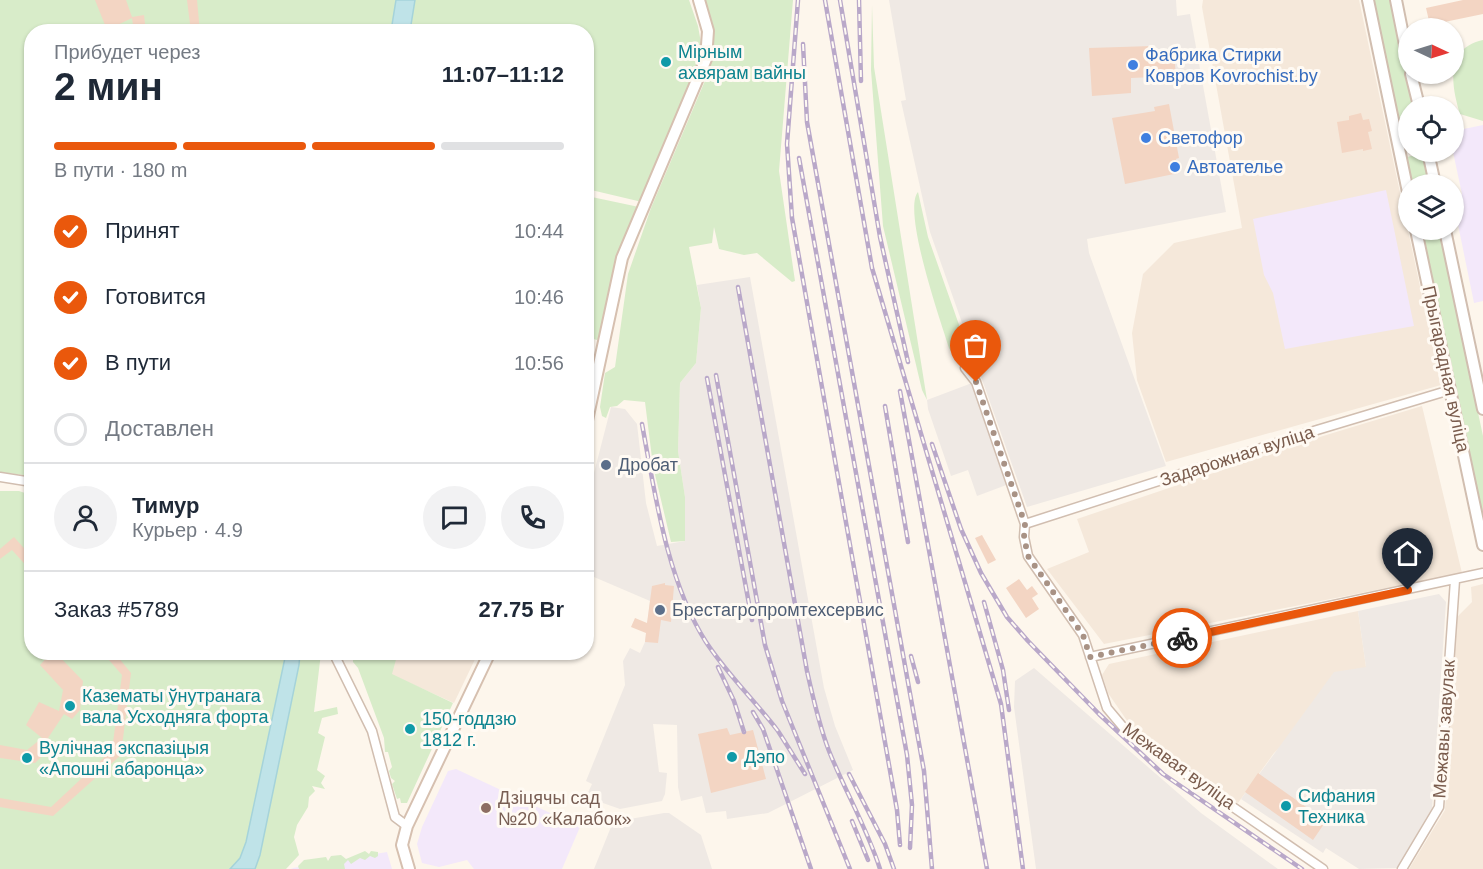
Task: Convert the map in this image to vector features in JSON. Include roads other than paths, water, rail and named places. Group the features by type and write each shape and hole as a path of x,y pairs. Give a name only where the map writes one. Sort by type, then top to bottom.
{"street":[{"path":"594,388 622,258 706,59 708,31 699,0"},
{"path":"1368,0 1404,174"},
{"path":"1396,0 1400,18"},
{"name":"Прыгарадная вуліца","path":"1418,240 1483,544"},
{"name":"Прыгарадная вуліца","path":"1447,240 1483,409"},
{"name":"Межавая вуліца","path":"965,368 976,382 1025,524 1024,537 1028,556 1083,635 1107,708 1123,727 1198,783 1323,869"},
{"name":"Задарожная вуліца","path":"1025,524 1317,430 1450,390"},
{"path":"0,477 24,481"},
{"path":"1090,657 1483,573"},
{"name":"Межавы завулак","path":"1402,869 1439,807 1455,580"},
{"path":"337,660 372,731 395,817 407,826"},
{"path":"409,869 402,844 407,826 486,660"}],"water":[{"path":"396,0 415,0 411,24 392,24"},
{"path":"285,660 299,660 260,855 255,869 230,869 240,858 246,842"}],"railway":[{"path":"798,0 787,144 792,218 897,810 900,845"},
{"path":"825,0 872,268 1001,704 1023,869"},
{"path":"840,0 880,237 908,362"},
{"path":"859,0 861,81"},
{"path":"803,44 807,122 924,771 932,869"},
{"path":"799,158 907,755 912,805 910,848"},
{"path":"738,287 814,701 829,751 869,839 880,869"},
{"path":"716,375 765,645 782,701 850,869"},
{"path":"707,378 752,620"},
{"path":"900,391 987,869"},
{"path":"885,406 908,542"},
{"path":"642,424 664,536 681,592 693,618 714,654 778,731 805,774"},
{"path":"932,444 961,529 981,573 1007,617 1099,714 1163,774 1302,869"},
{"path":"984,602 1003,670 1009,710"},
{"path":"911,656 918,682"},
{"path":"718,667 734,701 744,732"},
{"path":"753,712 763,729 811,869"},
{"path":"849,774 885,844 894,869"},
{"path":"852,821 868,860"}],"place":[{"name":"Мірным ахвярам вайны","path":"666,62"},
{"name":"Фабрика Стирки Ковров Kovrochist.by","path":"1133,65"},
{"name":"Светофор","path":"1146,138"},
{"name":"Автоателье","path":"1175,167"},
{"name":"Дробат","path":"606,465"},
{"name":"Брестагропромтехсервис","path":"660,610"},
{"name":"Казематы ўнутранага вала Усходняга форта","path":"70,706"},
{"name":"150-годдзю 1812 г.","path":"410,729"},
{"name":"Дэпо","path":"732,757"},
{"name":"Вулічная экспазіцыя «Апошні абаронца»","path":"27,758"},
{"name":"Сифания Техника","path":"1286,806"},
{"name":"Дзіцячы сад №20 «Калабок»","path":"486,808"}]}
